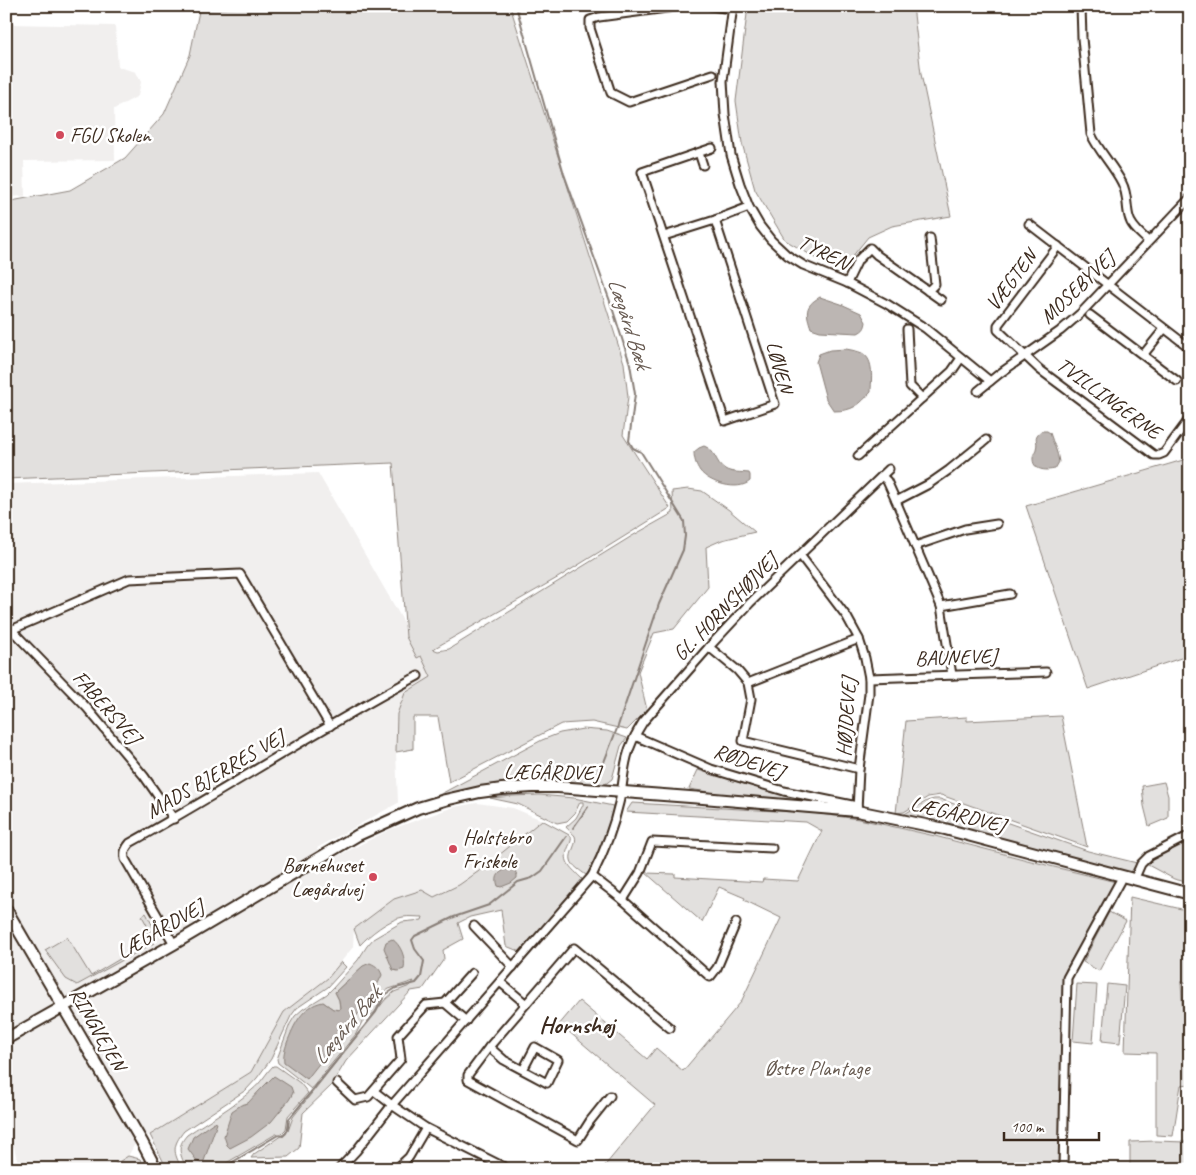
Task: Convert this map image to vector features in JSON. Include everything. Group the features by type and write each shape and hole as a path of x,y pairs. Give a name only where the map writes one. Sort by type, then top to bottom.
{"street":[{"path":"682,6 599,17 590,20 590,28 611,94 629,102 714,74"},
{"path":"711,6 733,8"},
{"path":"1081,6 1091,134 1096,146 1124,185 1131,223 1148,241"},
{"name":"TYREN","path":"733,8 723,81 725,114 732,155 740,184 749,208 760,226 787,255 803,265 847,283 887,304 924,328 990,381"},
{"name":"LØVEN","path":"712,148 642,172 725,421 775,404 715,220"},
{"path":"699,153 703,165"},
{"name":"MOSEBYVEJ","path":"978,391 1060,331 1081,313 1190,198"},
{"path":"664,236 749,208"},
{"name":"VÆGTEN","path":"1029,224 1107,285"},
{"path":"928,291 935,284 930,238"},
{"name":"VÆGTEN","path":"1024,356 1001,334 998,326 1058,246"},
{"path":"847,283 858,260 870,248 877,255 941,300"},
{"path":"1107,285 1190,348"},
{"path":"1090,315 1177,381"},
{"path":"1143,355 1164,328"},
{"path":"907,329 910,386 922,398"},
{"name":"TVILLINGERNE","path":"1024,356 1154,454 1164,453 1190,418"},
{"path":"858,456 952,371 961,358"},
{"path":"896,500 929,484 986,440"},
{"name":"GL. HORNSHØJVEJ","path":"339,1169 356,1151 392,1105 592,876 613,827 620,802 626,759 643,722 750,603 889,469"},
{"path":"882,476 887,481 896,500 942,606 952,675"},
{"path":"915,546 965,529 996,524"},
{"name":"HØJDEVEJ","path":"800,555 848,618 859,639 865,658 868,694 859,769 857,808"},
{"path":"8,627 129,579 240,574 330,726"},
{"path":"942,606 1010,594"},
{"name":"FABERSVEJ","path":"8,627 87,708 144,776 174,819"},
{"path":"748,683 859,639"},
{"path":"709,647 737,670 748,683 751,699 744,741 859,769"},
{"name":"BAUNEVEJ","path":"868,678 1046,672"},
{"name":"MADS BJERRES VEJ","path":"174,944 125,859 125,848 418,676"},
{"name":"RØDEVEJ","path":"635,736 711,769 794,794 857,808"},
{"name":"LÆGÅRDVEJ","path":"6,1039 174,944 358,835 418,808 462,796 502,789 532,787 857,808 945,829 1190,894"},
{"path":"1134,880 1141,864 1149,856 1190,835"},
{"path":"623,900 640,873 652,842 772,848"},
{"path":"592,876 623,900 710,977 717,968 736,923"},
{"path":"1063,1169 1067,978 1121,876"},
{"name":"RINGVEJEN","path":"6,909 156,1169"},
{"path":"474,926 513,967"},
{"path":"610,1096 578,1140 468,1080 468,1075 574,948 670,1028"},
{"path":"337,1083 355,1100 368,1097 401,1060 398,1036 426,1005 445,1003 472,972"},
{"path":"500,982 526,1004"},
{"path":"445,1003 466,1021"},
{"path":"489,1048 504,1060 547,1083 558,1060 535,1047 523,1070"},
{"path":"374,1091 426,1128 508,1169"},
{"path":"396,1169 409,1156 426,1128"}],"shaded area":[{"name":"FGU Skolen","path":"6,24 115,26 118,67 136,72 141,82 138,96 114,109 115,160 24,161 25,196 6,197"},
{"path":"318,473 410,633 431,677 405,693 397,714 398,803 317,848 324,863 389,830 454,807 477,803 513,808 542,820 482,869 459,885 434,897 394,899 354,929 353,947 328,978 284,1012 251,1072 135,1144 128,1156 108,1169 29,1169 18,1163 14,1147 6,1149 6,484"}],"green space":[{"path":"254,6 510,6 624,363 628,397 623,435 670,508 559,577 433,649 438,651 449,649 632,536 673,513 672,491 688,489 702,491 755,532 722,540 706,547 708,587 674,629 654,633 638,672 647,710 627,730 592,722 561,724 449,782 438,717 413,717 413,749 396,752 397,714 405,693 431,677 421,656 417,658 406,637 393,463 6,479 6,202 70,190 125,158 164,114 190,55 199,11"},
{"path":"748,6 913,6 921,74 951,216 892,226 868,237 843,268 833,268 785,240 755,190 742,143 736,101"},
{"path":"1190,458 1190,655 1088,689 1026,506"},
{"path":"1061,716 1087,847 941,795 928,797 904,812 896,813 906,721 967,717 967,721"},
{"path":"583,729 607,731 627,738 621,746 612,779 604,785 559,781 524,783 437,799 437,796 542,740 560,733"},
{"path":"698,770 800,800 728,795 689,789"},
{"path":"1164,782 1168,796 1168,818 1149,826 1142,786"},
{"path":"539,795 574,798 613,806 611,823 604,842 586,875 572,862 571,854 576,839 566,827 576,818 583,802 580,802 575,813 567,821 557,823 518,804 490,798"},
{"path":"934,799 940,799 1088,851 1137,863 1131,872 1125,873 901,816"},
{"name":"Østre Plantage","path":"632,803 812,813 859,819 935,836 1116,882 1066,969 1060,1169 602,1169 655,1105 568,1031 558,1026 579,1001 647,1059 656,1048 683,1071 741,1002 781,918 744,900 745,898 719,887 702,922 646,873 675,874 675,877 762,882 763,879 798,881 822,831 806,822 626,812"},
{"path":"542,820 571,836 566,853 567,862 582,879 521,952 506,946 501,910 470,917 458,923 463,939 443,950 444,959 423,989 411,991 346,1061 331,1086 303,1113 299,1148 288,1157 251,1158 288,1131 293,1117 385,1000 394,992 410,986 414,981 389,989 383,993 375,1012 362,1022 356,1034 311,1089 278,1063 277,1059 290,1024 295,1016 327,994 358,960 373,939 402,922 422,920 423,917 398,918 374,932 360,945 354,929 394,899 422,890 434,897 459,885 482,869","holes":["363,966 307,1079 323,1002 333,1009 339,1010 339,1000 335,992"]},
{"path":"1190,839 1190,883 1174,879 1146,864 1163,852"},
{"path":"1130,897 1190,911 1190,983 1181,982 1184,1033 1190,1033 1190,1084 1181,1085 1173,1136 1156,1135 1156,1053 1125,1052"},
{"path":"1109,912 1126,921 1099,971 1083,962"},
{"path":"146,913 155,930 154,943 77,985 66,979 45,950 67,937 91,976 135,950 132,943 150,931 142,916"},
{"path":"341,962 346,967 328,987 297,1008 291,1016 271,1059 246,1090 184,1131 177,1141 175,1149 182,1169 167,1169 150,1135 251,1072 284,1012 328,978"},
{"path":"1077,984 1097,985 1093,1043 1073,1041"},
{"path":"1107,984 1125,986 1120,1043 1102,1041"},
{"path":"273,1066 276,1066 300,1083 308,1093 288,1116 286,1129 281,1134 276,1134 216,1169 187,1169 182,1159 180,1147 187,1135 245,1096"},
{"path":"1190,1141 1190,1169 1130,1169 1130,1142"},
{"path":"128,1156 140,1159 145,1169 108,1169"}],"water":[{"path":"820,297 861,313 866,322 864,329 858,333 820,331 811,328 807,314 808,310 811,304"},
{"path":"846,349 862,353 869,360 871,365 871,392 855,406 846,410 834,411 826,399 816,362 819,354 830,350"},
{"path":"1041,431 1050,433 1057,451 1059,462 1055,469 1040,469 1033,462 1033,455 1037,446 1036,437"},
{"path":"704,446 711,450 725,469 733,472 749,473 750,481 738,486 731,486 724,485 704,475 696,464 694,452"},
{"path":"509,868 514,869 517,878 511,883 501,887 498,886 497,877"},
{"path":"392,939 400,948 403,956 404,969 398,971 393,970 384,948 386,942"},
{"path":"370,963 378,968 382,975 372,996 307,1079 284,1062 287,1043 296,1023 304,1012 316,1004 323,1002 333,1009 339,1010 339,1000 335,992 363,966"},
{"path":"274,1076 291,1087 293,1093 289,1100 271,1122 251,1137 230,1148 224,1136 232,1111 248,1103"},
{"path":"214,1122 217,1123 204,1161 201,1163 197,1161 188,1149 193,1137"}],"waterway":[{"name":"Lægård Bæk","path":"516,6 564,174 611,304 630,364 635,394 629,441 633,448 641,452 684,521 685,536 683,550 659,604 604,762 595,775"},
{"name":"Lægård Bæk","path":"573,828 588,807"},
{"name":"Lægård Bæk","path":"221,1169 278,1135 283,1136 288,1129 289,1119 376,1012 385,995 396,988 416,983 421,977 424,961 415,949 412,940 415,936 454,917 489,905 518,882 532,878 542,871 566,837"}],"place":[{"name":"FGU Skolen","path":"60,135"},
{"name":"Holstebro Friskole","path":"453,849"},
{"name":"Børnehuset Lægårdvej","path":"373,877"}],"district":[{"name":"Hornshøj","path":"577,1025"}]}
